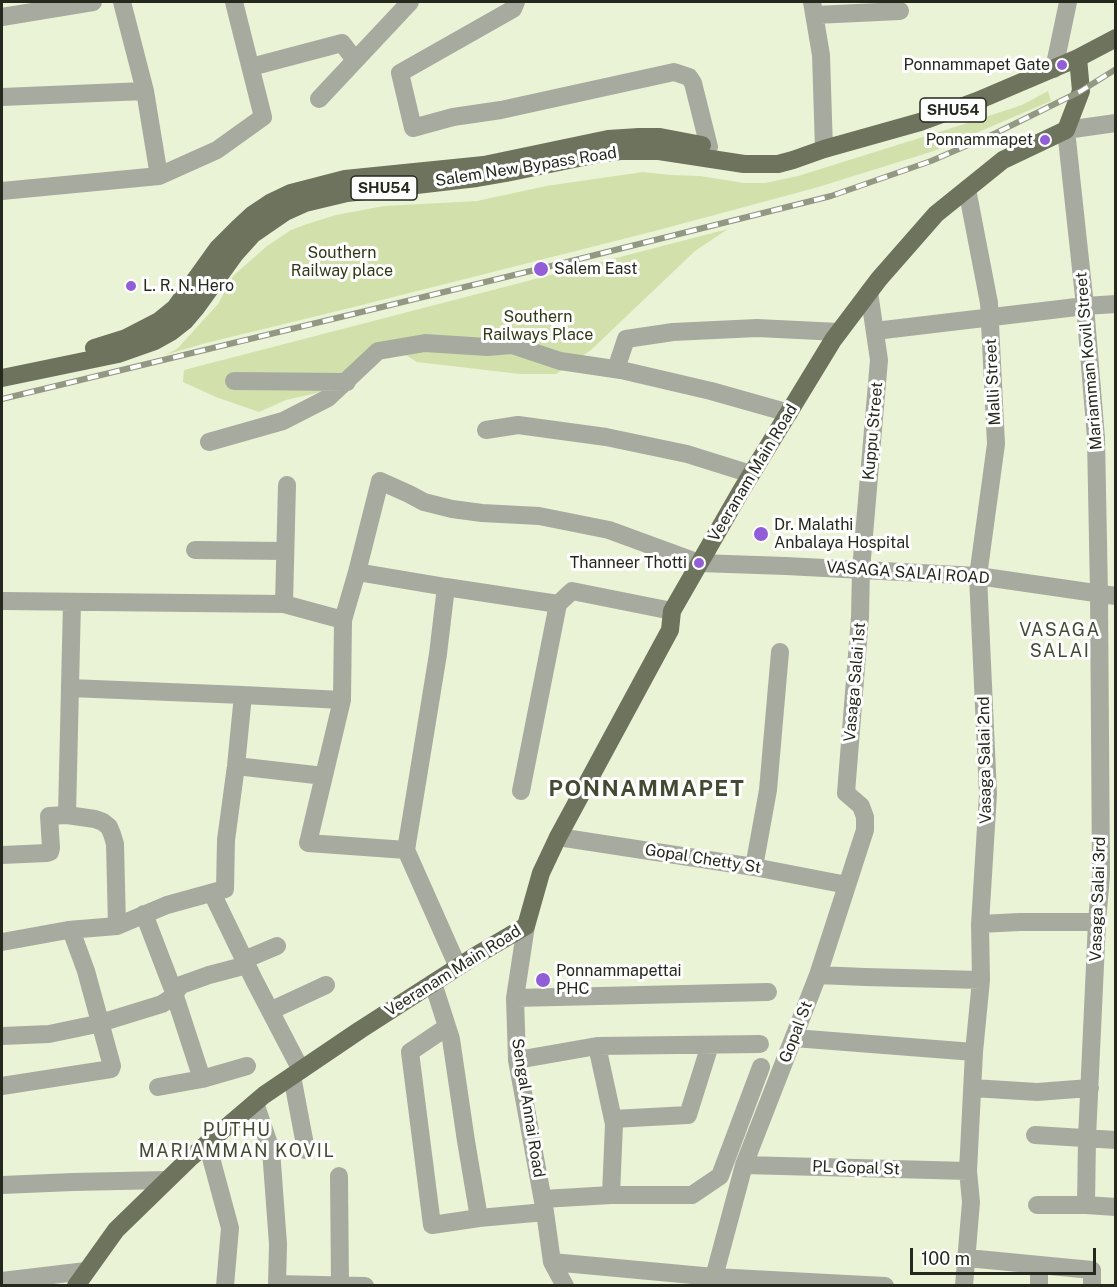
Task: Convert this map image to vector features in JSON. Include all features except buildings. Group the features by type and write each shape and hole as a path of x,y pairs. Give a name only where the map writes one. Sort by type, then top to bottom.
{"main road":[{"name":"Salem New Bypass Road","path":"2,378 118,354 171,332 185,321 235,254 254,234 285,212 315,200 371,189 477,178 620,151 658,151 727,162 778,164 920,122 977,101 1054,69 1116,38"},
{"path":"1066,130 1081,91 1078,58"},
{"name":"Veeranam Main Road","path":"81,1278 116,1230 189,1159 264,1095 360,1030 526,926 541,873 558,837 670,630 672,611 839,332 869,292 936,214 1003,160 1066,130"},
{"name":"Salem New Bypass Road","path":"2,368 105,346 159,321 174,308 218,248 238,228 270,203 291,193 345,179 484,165 608,139 639,136 660,137 750,154 824,149"}],"street":[{"path":"2,17 93,2"},
{"path":"122,2 145,91 159,176"},
{"path":"2,191 159,176 217,150 263,117 234,2"},
{"path":"320,99 410,2"},
{"path":"516,2 513,9 400,73 413,128 453,117 501,110 674,72 689,77 693,83 709,147"},
{"path":"1054,69 1068,2"},
{"path":"824,149 821,55 814,8 900,11"},
{"path":"251,67 342,43 355,60"},
{"path":"2,97 145,91"},
{"path":"1066,130 1116,123"},
{"name":"Mariamman Kovil Street","path":"1066,130 1085,306 1107,594"},
{"name":"Malli Street","path":"967,189 989,303 996,444 978,576"},
{"name":"Kuppu Street","path":"861,570 879,360 869,292"},
{"path":"875,331 990,316 1116,304"},
{"path":"616,369 626,339 673,332 757,328 839,332"},
{"path":"209,442 283,421 328,398 378,351 425,344 487,347 512,345 560,361 616,369 711,391 789,413"},
{"path":"234,381 347,382"},
{"path":"486,430 518,425 606,437 687,454 752,474"},
{"name":"VASAGA SALAI ROAD","path":"357,572 380,481 424,502 452,509 539,516 609,530 699,563 978,576 1107,594"},
{"path":"284,604 286,485"},
{"path":"195,550 285,551"},
{"name":"Vasaga Salai 1st","path":"846,793 860,617 861,570"},
{"path":"406,850 308,843 342,700 343,620 357,572 558,604"},
{"name":"Vasaga Salai 2nd","path":"964,1286 971,1202 969,1171 974,1052 981,980 980,924 988,794 978,576"},
{"path":"446,587 438,654 406,850 458,967"},
{"path":"521,791 558,604 572,591 672,611"},
{"name":"Vasaga Salai 3rd","path":"1086,1206 1097,922 1101,875 1107,594"},
{"path":"2,601 284,604 343,620"},
{"path":"67,814 72,602"},
{"path":"754,867 768,790 780,652"},
{"path":"70,688 342,700"},
{"path":"2,942 71,930 117,926 167,905 225,889 226,840 243,695"},
{"path":"236,766 324,776"},
{"name":"Gopal St","path":"714,1277 744,1165 818,975 865,830 865,817 861,806 846,793"},
{"path":"2,855 47,854 50,852 49,816 67,814 103,822 109,827 115,844 117,926"},
{"name":"Gopal Chetty St","path":"558,837 754,867 847,885"},
{"path":"212,892 270,1011 297,1073 306,1150"},
{"path":"144,914 202,1078"},
{"path":"980,924 1097,922"},
{"name":"Sengal Annai Road","path":"526,926 515,998 517,1060 544,1205 552,1262 565,1286"},
{"path":"2,1086 111,1069 86,971 71,930"},
{"path":"2,1036 49,1034 100,1023 162,1004 171,998 181,985 245,962 277,946"},
{"path":"818,975 981,980"},
{"path":"433,983 451,1039 479,1218"},
{"path":"270,1011 326,985"},
{"path":"515,998 768,992"},
{"path":"447,1027 410,1052 432,1225 611,1195 692,1195 720,1176 761,1066"},
{"path":"794,1038 974,1052"},
{"path":"517,1060 597,1046 760,1044"},
{"path":"613,1119 688,1115 710,1045"},
{"path":"597,1046 614,1124 611,1195"},
{"path":"158,1088 247,1066"},
{"path":"973,1088 1036,1092 1090,1088"},
{"path":"255,1103 271,1150 278,1244 277,1285 365,1286"},
{"path":"1035,1135 1116,1140"},
{"path":"207,1143 230,1228 225,1286"},
{"name":"PL Gopal St","path":"744,1165 969,1171"},
{"path":"339,1176 340,1285"},
{"path":"2,1185 167,1180"},
{"path":"1037,1205 1116,1208"},
{"path":"968,1258 1092,1270 1092,1286"},
{"path":"552,1262 714,1277 885,1286"},
{"path":"1039,1265 1039,1286"},
{"path":"2,1281 81,1278"}],"green space":[{"name":"Southern Railway place","path":"1048,91 1051,101 934,151 815,188 651,232 165,355 177,349 218,304 233,276 267,246 291,230 336,215 384,206 477,201 546,186 643,172 700,176 744,183 765,183 798,176 958,126 1022,105"},
{"name":"Southern Railways Place","path":"728,229 695,251 591,350 556,374 520,374 417,362 390,345 326,391 286,400 259,412 216,397 183,382 184,370"}],"railway":[{"path":"2,399 831,196 931,161 996,133 1081,91 1116,69"}],"place":[{"name":"Ponnammapet Gate","path":"1062,65"},
{"name":"Ponnammapet","path":"1045,140"},
{"name":"Salem East","path":"541,269"},
{"name":"L. R. N. Hero","path":"131,286"},
{"name":"Dr. Malathi Anbalaya Hospital","path":"761,534"},
{"name":"Thanneer Thotti","path":"699,563"},
{"name":"Ponnammapettai PHC","path":"543,980"}],"district":[{"name":"VASAGA SALAI","path":"1060,640"},
{"name":"PONNAMMAPET","path":"647,789"},
{"name":"PUTHU MARIAMMAN KOVIL","path":"237,1140"}]}
